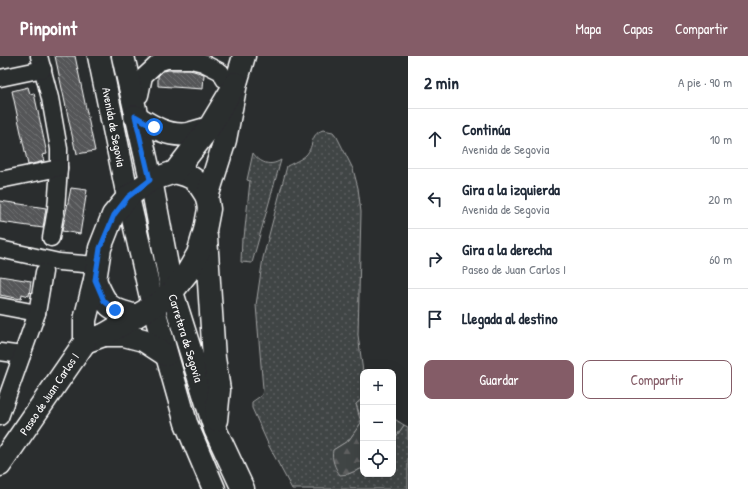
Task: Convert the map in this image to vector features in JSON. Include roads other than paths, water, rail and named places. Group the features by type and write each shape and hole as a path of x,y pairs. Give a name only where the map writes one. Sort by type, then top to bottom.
{"main road":[{"name":"Avenida de Segovia","path":"99,56 128,197"},
{"name":"Avenida de Segovia","path":"123,56 150,180"},
{"name":"Paseo de Juan Carlos I","path":"175,172 209,128 230,81 244,56"},
{"name":"Paseo de Juan Carlos I","path":"207,197 225,140 230,81"},
{"name":"Avenida de Segovia","path":"133,107 154,127 170,133 186,134 209,128"},
{"name":"Paseo de Juan Carlos I","path":"0,466 94,338 162,302 187,273 198,254 209,209 207,197 197,180 189,175 175,172 150,180 128,197 114,215 100,248 85,320 94,338"},
{"name":"Carretera de Segovia","path":"150,180 172,292 215,429 243,489"},
{"name":"Carretera de Segovia","path":"128,197 144,311 166,355 186,423 214,489"},
{"path":"205,230 214,358 219,390 215,429"},
{"path":"96,273 104,301 115,310 144,311"},
{"path":"94,338 124,335 143,340 166,355"}],"street":[{"path":"133,107 140,95 144,76 158,63 167,60 191,60 203,63 221,72 230,81"},
{"path":"0,78 41,63 59,149 56,209 51,238"},
{"path":"0,179 59,168"},
{"path":"0,249 59,262 96,273"},
{"path":"0,417 4,394 22,355 37,313 44,272"},
{"path":"0,306 37,313"},
{"path":"0,352 22,355"}]}
